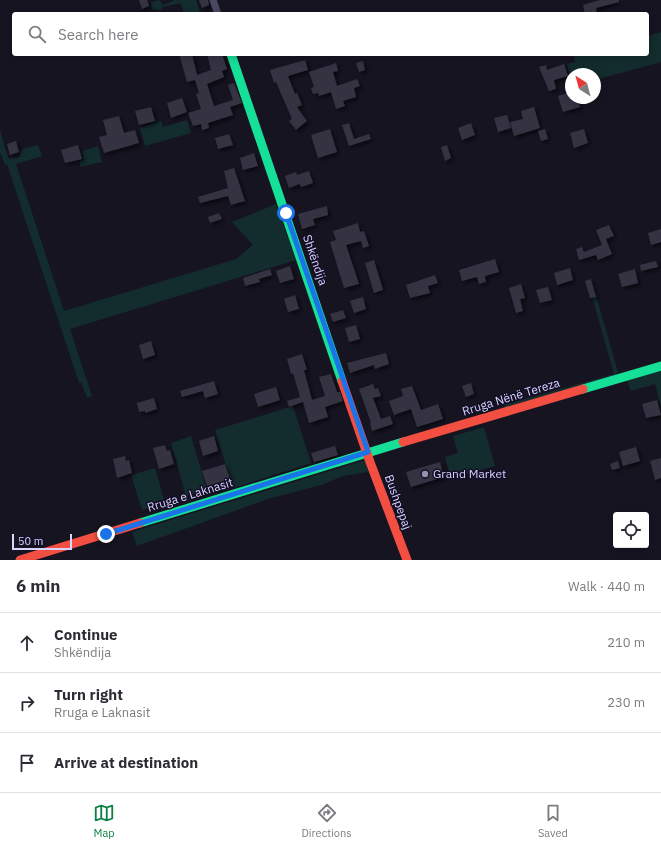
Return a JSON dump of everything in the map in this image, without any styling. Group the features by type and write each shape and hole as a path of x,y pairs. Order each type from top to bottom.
{"main road":[{"name":"Shkëndija","path":"233,56 368,452"},
{"name":"Rruga Nënë Tereza","path":"368,452 661,366"},
{"name":"Rruga e Laknasit","path":"20,560 368,452"},
{"name":"Bushpepaj","path":"368,452 407,560"}],"street":[{"path":"213,0 217,12"}],"green space":[{"path":"160,0 163,5 175,0 196,0 200,12 184,12 181,3 163,7 160,10 152,9 151,2"},
{"path":"661,32 661,62 601,78 601,68 568,68 567,64 575,62 574,56 649,56 649,35"},
{"path":"187,120 191,133 145,146 140,128 161,121 163,127"},
{"path":"0,130 9,159 19,157 22,149 38,145 42,156 16,164 64,311 236,259 253,245 232,222 276,204 296,260 70,329 92,396 87,398 81,382 79,383 7,164 5,165 0,152"},
{"path":"98,146 102,162 80,167 80,161 84,160 82,151"},
{"path":"595,292 618,372 615,376 505,408 504,405 614,374 591,293"},
{"path":"661,370 661,407 655,384 631,391 627,380"},
{"path":"293,406 311,463 233,488 215,430"},
{"path":"484,427 495,466 451,478 445,457 458,453 453,436"},
{"path":"191,436 207,490 186,496 171,443"},
{"path":"365,460 368,472 343,476 321,485 268,499 137,546 132,532"},
{"path":"155,468 165,503 142,510 131,475"}],"building":[{"path":"139,0 147,0 149,6 142,9"},
{"path":"199,0 208,0 209,5 202,8"},
{"path":"600,0 619,0 619,2 596,8 597,12 585,12 583,5"},
{"path":"180,56 192,56 197,75 211,70 208,56 223,56 227,69 222,71 224,77 207,84 214,106 233,100 228,85 234,83 242,103 230,107 233,115 208,123 209,128 202,130 201,124 193,126 188,113 201,109 196,94 199,93 195,80 187,82"},
{"path":"305,60 308,70 288,76 295,94 297,93 302,105 297,107 307,121 296,130 289,121 292,119 276,82 274,83 270,70"},
{"path":"363,61 365,70 359,72 356,63"},
{"path":"336,63 338,71 333,72 337,86 357,79 360,86 354,88 356,97 343,101 345,106 336,109 331,92 319,96 318,93 313,94 311,88 314,87 309,72"},
{"path":"564,64 565,68 565,77 554,80 556,89 549,91 539,67 546,65 547,70"},
{"path":"565,94 565,104 579,104 580,107 563,112 558,96"},
{"path":"182,98 187,112 171,118 167,103"},
{"path":"151,107 155,121 139,125 135,111"},
{"path":"534,107 540,128 514,136 510,122 523,119 521,111"},
{"path":"507,115 511,128 498,132 494,118"},
{"path":"119,116 124,133 135,130 139,143 104,153 99,137 107,135 103,120"},
{"path":"349,123 354,139 369,134 371,139 349,146 342,125"},
{"path":"471,123 475,135 462,140 458,128"},
{"path":"330,129 337,152 318,158 311,135"},
{"path":"545,129 548,139 541,141 538,131"},
{"path":"584,129 588,143 574,148 570,133"},
{"path":"229,134 233,145 218,149 215,138"},
{"path":"16,141 19,152 10,155 7,144"},
{"path":"78,145 82,159 65,163 61,150"},
{"path":"447,145 451,158 445,161 441,147"},
{"path":"254,153 258,166 243,170 240,158"},
{"path":"234,168 245,201 231,205 228,196 200,203 198,197 228,188 224,171"},
{"path":"309,171 313,183 301,187 300,184 289,188 285,176 296,172 297,175"},
{"path":"327,206 328,215 313,219 315,225 302,229 298,214"},
{"path":"219,213 222,219 210,223 208,217"},
{"path":"358,223 360,232 364,231 369,246 363,248 361,241 346,245 359,284 344,288 330,242 336,240 333,231"},
{"path":"609,225 614,236 606,239 612,254 598,260 596,255 579,260 576,249 582,247 584,252 602,245 596,230"},
{"path":"661,229 661,242 651,245 648,233"},
{"path":"495,259 499,272 485,276 486,282 479,284 477,277 462,281 459,270"},
{"path":"374,260 383,290 374,293 365,263"},
{"path":"656,261 658,267 641,271 640,265"},
{"path":"290,266 294,279 280,283 276,271"},
{"path":"570,268 573,280 557,285 554,273"},
{"path":"270,269 272,275 259,279 260,282 245,286 243,278"},
{"path":"635,269 638,283 622,287 618,274"},
{"path":"435,275 438,283 428,286 430,293 410,298 406,285"},
{"path":"591,279 596,297 590,298 585,281"},
{"path":"521,284 525,298 520,299 523,311 516,313 509,288"},
{"path":"548,287 552,300 540,303 536,290"},
{"path":"295,295 299,309 288,312 284,299"},
{"path":"363,297 366,309 354,313 350,301"},
{"path":"343,310 346,318 333,322 330,314"},
{"path":"356,325 360,339 349,342 345,328"},
{"path":"151,341 155,355 143,359 139,345"},
{"path":"386,353 389,364 375,369 374,365 350,373 347,363"},
{"path":"302,354 307,370 304,370 312,400 325,396 319,377 331,374 337,392 340,392 343,401 325,407 328,417 309,423 303,402 289,407 287,401 300,397 287,359"},
{"path":"214,381 218,394 205,398 203,391 182,397 180,391"},
{"path":"471,383 474,394 466,397 462,386"},
{"path":"373,384 375,389 378,388 381,396 373,398 381,419 390,416 393,424 372,431 371,423 359,389"},
{"path":"412,386 421,410 438,404 443,419 417,427 411,409 394,415 389,401 403,396 401,389"},
{"path":"276,387 280,400 258,407 254,394"},
{"path":"154,398 157,409 145,413 145,411 139,412 137,403"},
{"path":"657,400 661,415 646,418 642,404"},
{"path":"214,436 218,451 203,456 199,441"},
{"path":"165,445 167,451 170,450 174,464 159,469 153,448"},
{"path":"335,446 338,455 314,462 311,453"},
{"path":"636,447 640,461 623,466 619,452"},
{"path":"125,456 126,461 129,460 132,473 117,478 113,459"},
{"path":"661,458 661,478 655,480 650,461"},
{"path":"618,461 620,468 612,470 610,464"},
{"name":"Grand Market","path":"440,462 444,477 411,487 406,472"},
{"path":"225,464 230,479 207,486 202,471"}],"traffic: fast":[{"path":"232,56 342,381"},
{"path":"583,389 661,366"},
{"path":"140,523 403,442"}],"traffic: jam":[{"path":"342,381 370,462 407,560"},
{"path":"403,442 583,389"},
{"path":"20,560 140,523"}],"place":[{"name":"Grand Market","path":"425,474"}],"route":[{"path":"106,534 368,452 286,213"}]}
